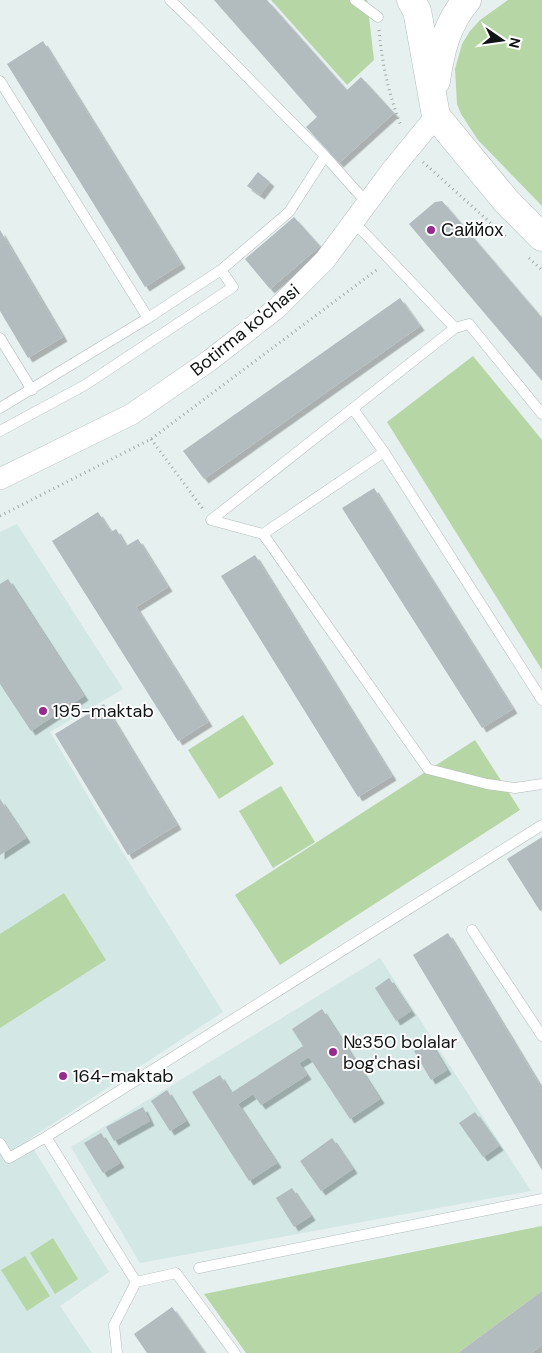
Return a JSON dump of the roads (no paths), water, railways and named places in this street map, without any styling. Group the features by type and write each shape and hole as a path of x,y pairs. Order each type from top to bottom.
{"main road":[{"path":"411,0 420,21 436,112 507,202 542,238"},
{"path":"436,112 436,80 443,44 452,22 468,0"}],"street":[{"name":"Botirma ko'chasi","path":"0,479 132,414 209,361 265,318 291,295 325,260 436,112"}],"lane":[{"path":"355,0 378,17"},
{"path":"172,1 325,156 367,203"},
{"path":"0,81 148,318"},
{"path":"0,408 148,318 221,270 289,212 325,156"},
{"path":"354,222 455,328"},
{"path":"0,431 85,386 233,287 221,270"},
{"path":"542,414 469,324 455,328 211,520 263,534 428,769 488,784 515,788 542,784"},
{"path":"0,338 32,390"},
{"path":"353,409 384,452 542,700"},
{"path":"263,534 384,452"},
{"path":"0,1143 9,1158 46,1137 542,825"},
{"path":"472,930 542,1036"},
{"path":"46,1137 136,1282"},
{"path":"199,1268 542,1199"},
{"path":"136,1282 176,1274 235,1353"},
{"path":"117,1353 114,1325 136,1282"}],"place":[{"name":"Саййох","path":"431,230"},
{"name":"195-maktab","path":"43,711"},
{"name":"№350 bolalar bog'chasi","path":"333,1052"},
{"name":"164-maktab","path":"63,1076"}]}
